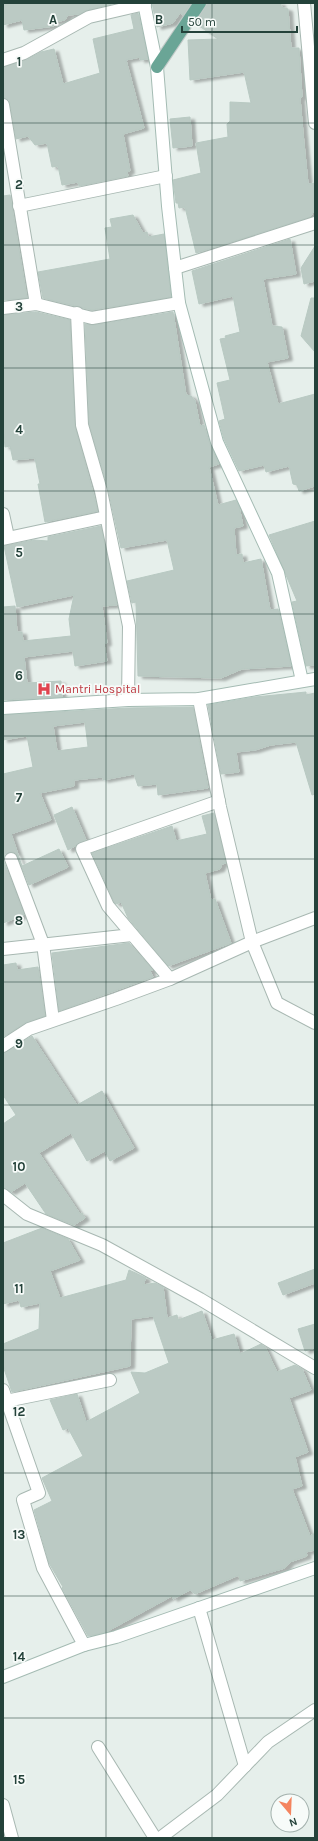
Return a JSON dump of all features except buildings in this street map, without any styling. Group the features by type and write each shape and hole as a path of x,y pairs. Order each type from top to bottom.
{"main road":[{"path":"157,67 200,3"}],"street":[{"path":"304,3 315,123"},
{"path":"3,60 24,52 89,17 144,4 157,67 179,303 217,442 278,573 302,681"},
{"path":"3,105 36,304"},
{"path":"19,206 166,176"},
{"path":"175,268 315,223"},
{"path":"3,308 36,304 77,313 92,318 179,303"},
{"path":"77,313 82,425 101,491 129,626 128,700"},
{"path":"3,514 6,538 106,517"},
{"path":"3,708 128,700 200,698 315,679"},
{"path":"200,698 219,801 252,942 277,1003 315,1023"},
{"path":"170,979 108,906 82,849 219,801"},
{"path":"11,859 43,944 54,1020"},
{"path":"3,1046 24,1031 170,979 252,942 315,918"},
{"path":"3,949 132,935"},
{"path":"3,1195 27,1214 102,1244 200,1299 315,1368"},
{"path":"84,1645 43,1568 23,1500 39,1493 5,1396 110,1380"},
{"path":"3,1677 84,1645 116,1637 315,1568"},
{"path":"199,1608 245,1766"},
{"path":"160,1838 217,1796 268,1742 315,1710"},
{"path":"98,1747 155,1838"},
{"path":"3,1805 12,1838"}],"place":[{"name":"Mantri Hospital","path":"44,689"}]}
